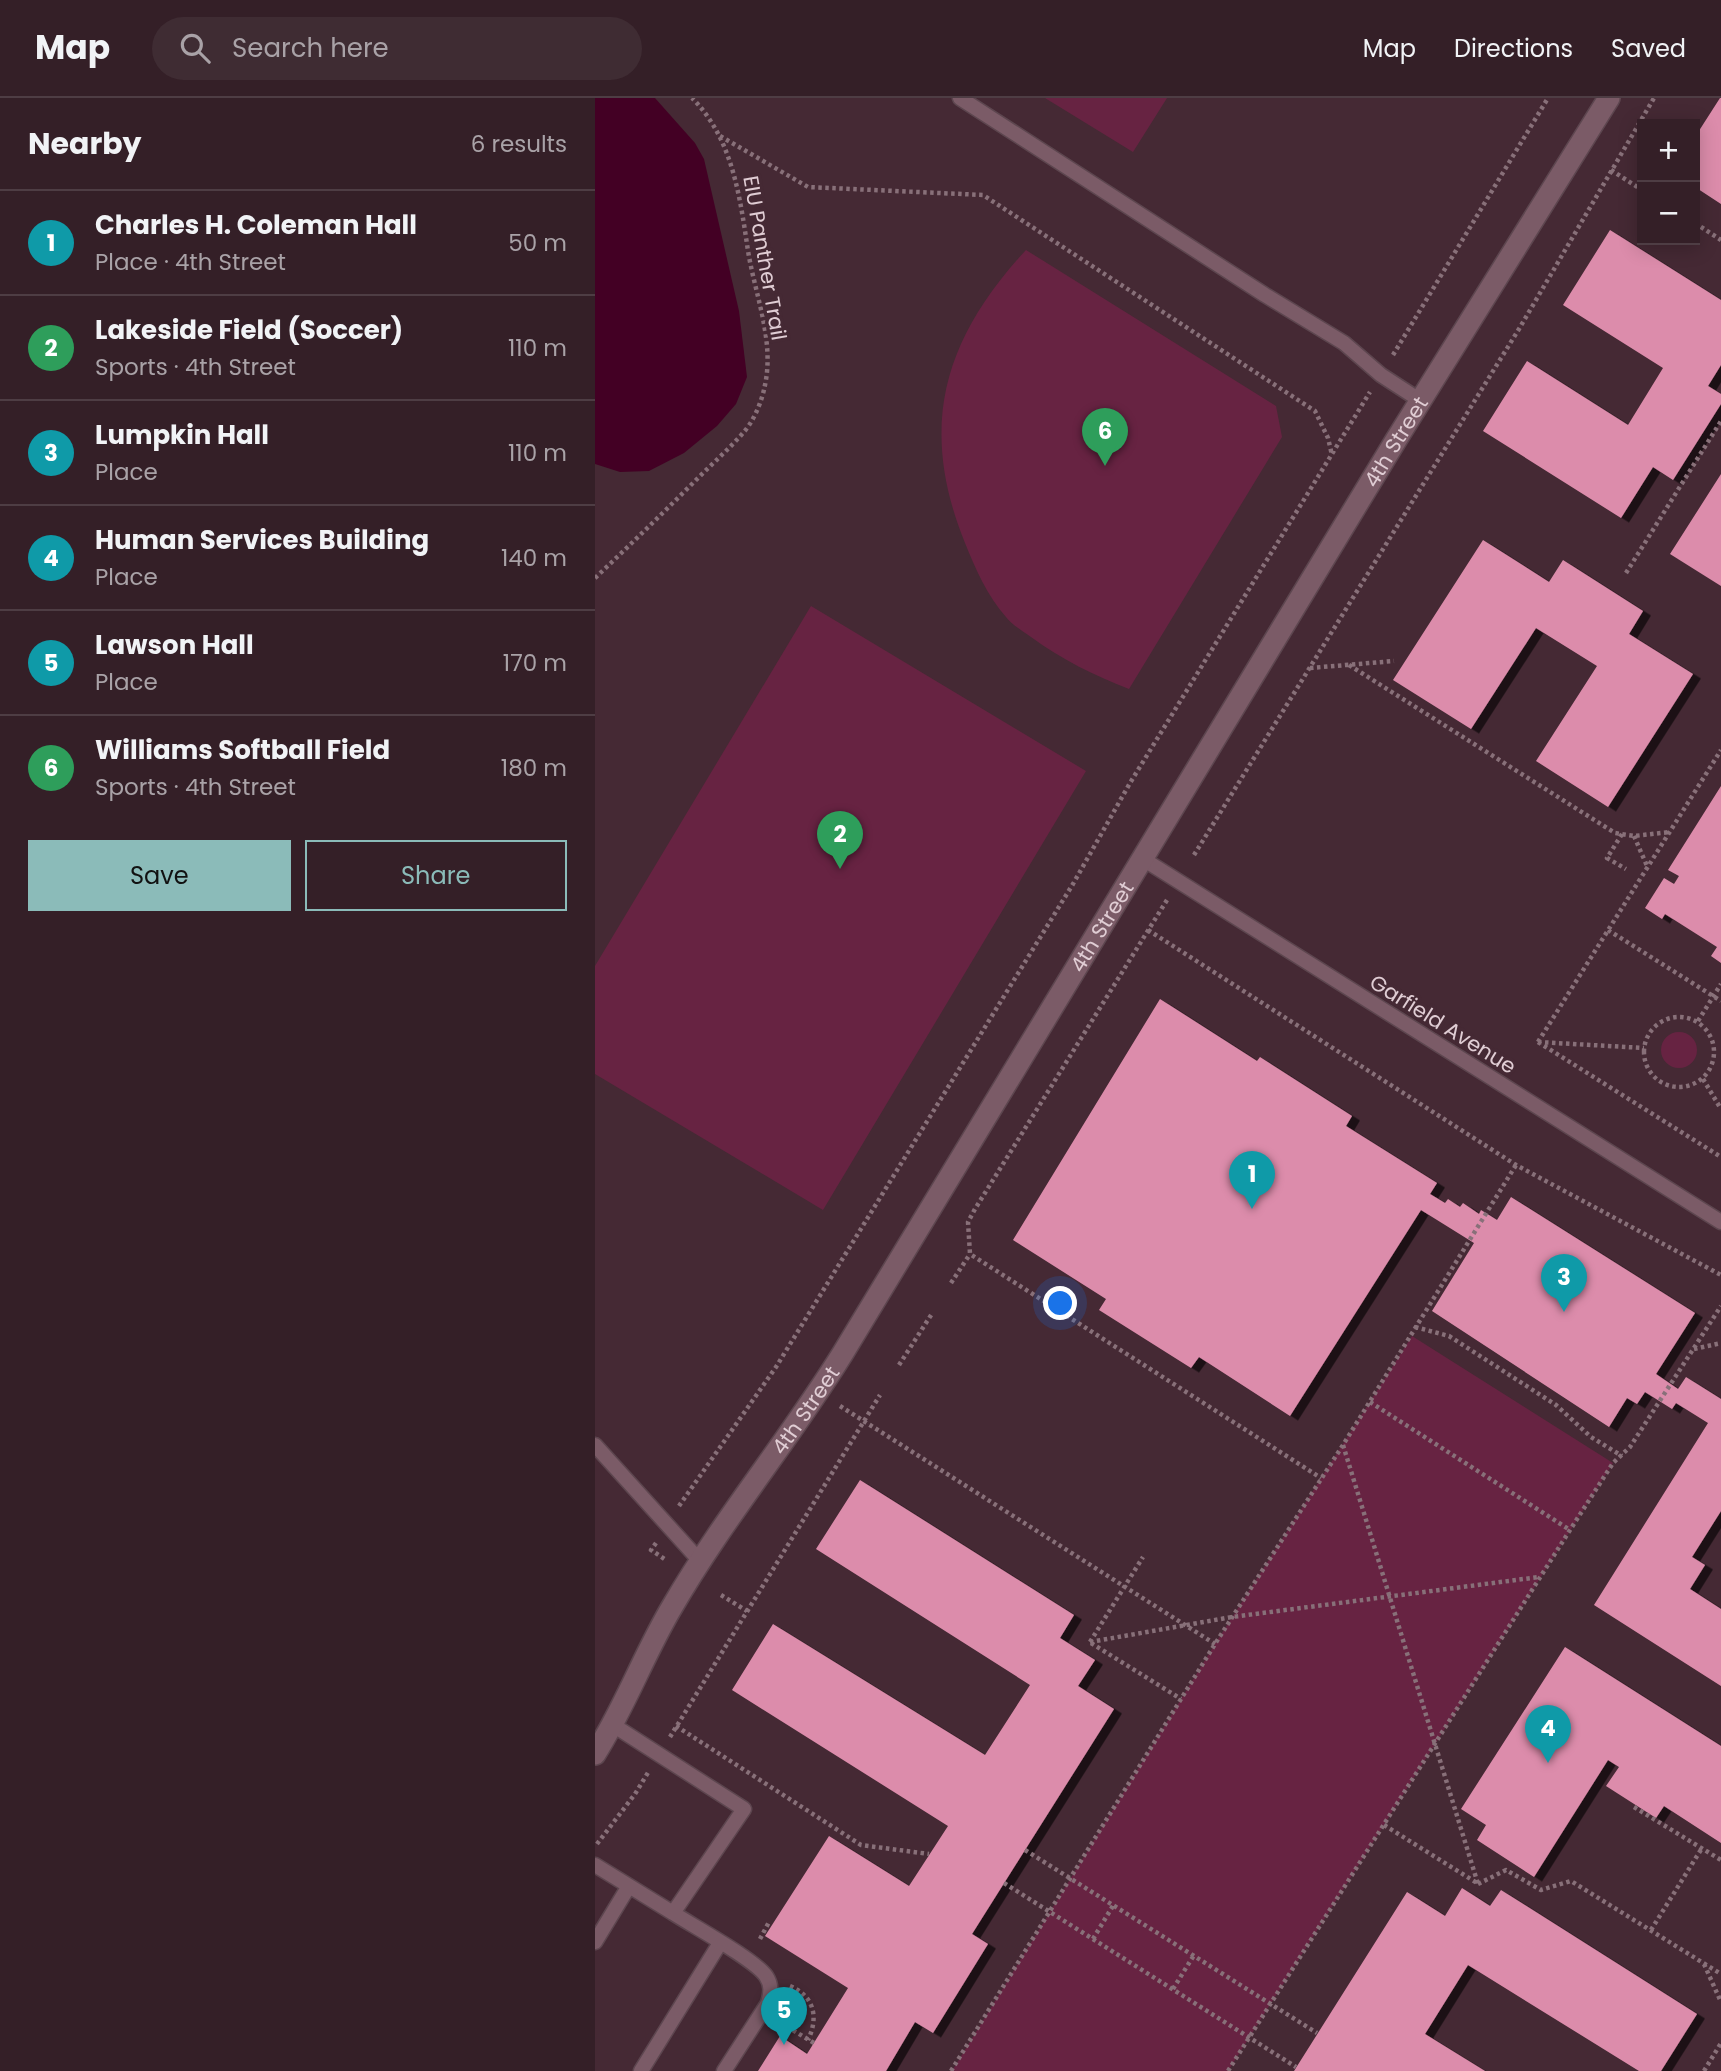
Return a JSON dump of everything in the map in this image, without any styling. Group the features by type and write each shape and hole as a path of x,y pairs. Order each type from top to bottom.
{"street":[{"name":"4th Street","path":"595,1754 613,1725 670,1609 700,1560 818,1393 1421,401 1609,98"}],"lane":[{"path":"960,98 1344,343 1381,375 1421,401"},
{"name":"Garfield Avenue","path":"1143,859 1721,1222"},
{"path":"595,1445 700,1560"},
{"path":"613,1725 744,1809 673,1913"},
{"path":"595,1865 720,1943 766,1976 771,1990 768,2003 724,2071"},
{"path":"595,1942 629,1886"},
{"path":"641,2071 720,1943"}],"path":[{"name":"EIU Panther Trail","path":"595,578 646,531 744,432 757,411 765,385 767,363 764,325 735,176 720,136 703,109 692,98"},
{"path":"651,1550 776,1367 1073,884 1129,783 1548,98"},
{"path":"1194,855 1519,330 1654,98"},
{"path":"720,136 808,187 983,195 1315,411 1328,438 1332,455"},
{"path":"1611,170 1637,187"},
{"path":"1700,226 1721,240"},
{"path":"1626,573 1721,421"},
{"path":"1310,668 1394,661"},
{"path":"1349,665 1615,833 1634,836 1670,832"},
{"path":"1538,1042 1721,750"},
{"path":"1622,834 1607,858 1626,869"},
{"path":"1634,836 1647,867"},
{"path":"951,1283 970,1254 968,1222 1167,900"},
{"path":"1148,930 1516,1165 1721,1275"},
{"path":"1608,930 1721,1000"},
{"path":"1698,1021 1721,984"},
{"path":"1680,1016 1698,1021 1713,1039 1715,1052 1712,1067 1703,1079 1680,1088 1665,1085 1651,1073 1644,1060 1644,1048 1649,1033 1657,1024 1680,1016"},
{"path":"1538,1042 1644,1048"},
{"path":"1538,1042 1721,1157"},
{"path":"1703,1079 1721,1109"},
{"path":"951,2071 1516,1165"},
{"path":"970,1254 1321,1478"},
{"path":"1228,2071 1539,1577 1613,1463 1630,1447 1721,1306"},
{"path":"899,1364 933,1312"},
{"path":"1415,1326 1449,1336 1556,1405 1591,1437 1622,1456"},
{"path":"1694,1349 1721,1343"},
{"path":"595,1847 635,1794 880,1395"},
{"path":"1370,1402 1570,1530"},
{"path":"840,1406 1215,1644"},
{"path":"1343,1445 1478,1884"},
{"path":"1090,1643 1143,1557"},
{"path":"1090,1643 1233,1617 1539,1577"},
{"path":"721,1595 747,1611"},
{"path":"1090,1643 1181,1699"},
{"path":"676,1726 861,1844 929,1853"},
{"path":"1634,1807 1721,1860"},
{"path":"1384,1825 1478,1884"},
{"path":"1651,1930 1702,1848"},
{"path":"1025,1850 1317,2034"},
{"path":"1478,1884 1506,1870 1541,1890 1571,1881 1721,1974"},
{"path":"1004,1883 1296,2067"},
{"path":"1093,1939 1114,1904"},
{"path":"1173,1989 1194,1955"},
{"path":"1704,1963 1721,2002"},
{"path":"780,2022 811,2041 814,2012 807,1996 790,1985"},
{"path":"1704,2071 1721,2043"}],"shaded area":[{"path":"595,98 655,98 695,143 704,159 739,311 747,377 736,404 717,426 684,453 649,471 620,472 595,464"},
{"path":"1045,98 1167,98 1133,152"},
{"path":"1026,250 1276,406 1282,437 1129,689 1066,660 1008,620 993,601 978,572 951,501 943,461 942,423 947,387 958,352 975,317"},
{"path":"811,606 1086,771 823,1210 595,1074 595,966"},
{"path":"1679,1032 1691,1038 1697,1050 1691,1062 1679,1068 1667,1062 1661,1050 1667,1038"},
{"path":"1412,1336 1613,1463 1228,2071 952,2071 1215,1644"}],"building":[{"path":"1721,98 1721,204 1700,190 1700,129"},
{"path":"1610,230 1721,300 1721,365 1708,386 1721,394 1721,404 1673,480 1653,467 1621,518 1483,431 1527,361 1628,425 1663,368 1563,305"},
{"path":"1721,474 1721,586 1670,554"},
{"path":"1483,540 1549,582 1563,560 1643,611 1629,634 1693,674 1608,807 1536,761 1597,666 1536,628 1471,729 1393,680"},
{"path":"1721,786 1721,963 1711,956 1717,947 1665,914 1662,919 1645,908 1664,878 1674,884 1679,876 1668,870"},
{"path":"1160,999 1257,1061 1260,1057 1352,1116 1346,1126 1437,1183 1430,1194 1445,1203 1448,1199 1460,1207 1463,1203 1479,1214 1481,1210 1497,1220 1511,1197 1695,1313 1656,1374 1678,1389 1686,1377 1721,1399 1721,1511 1692,1557 1705,1565 1690,1589 1721,1609 1721,1686 1594,1605 1708,1423 1676,1403 1672,1409 1645,1392 1637,1404 1627,1398 1609,1427 1432,1311 1474,1243 1421,1210 1290,1416 1199,1357 1191,1368 1099,1310 1106,1299 1013,1240"},
{"path":"860,1480 1074,1615 1060,1638 1095,1660 1078,1686 1114,1709 972,1934 988,1944 933,2033 915,2022 886,2071 758,2071 780,2036 807,2054 848,1988 765,1936 829,1836 909,1886 948,1826 732,1690 773,1624 985,1755 1030,1685 816,1549"},
{"path":"1565,1647 1721,1746 1721,1843 1664,1806 1656,1818 1606,1786 1619,1767 1608,1760 1534,1877 1477,1840 1486,1825 1461,1809"},
{"path":"1462,1888 1490,1906 1501,1890 1697,2014 1661,2071 1639,2071 1468,1965 1425,2034 1485,2071 1294,2071 1407,1892 1445,1916"}],"place":[{"name":"Williams Softball Field","path":"1105,466"},
{"name":"Lakeside Field (Soccer)","path":"840,869"},
{"name":"Charles H. Coleman Hall","path":"1252,1209"},
{"name":"Lumpkin Hall","path":"1564,1312"},
{"name":"Human Services Building","path":"1548,1763"},
{"name":"Lawson Hall","path":"784,2045"}]}
